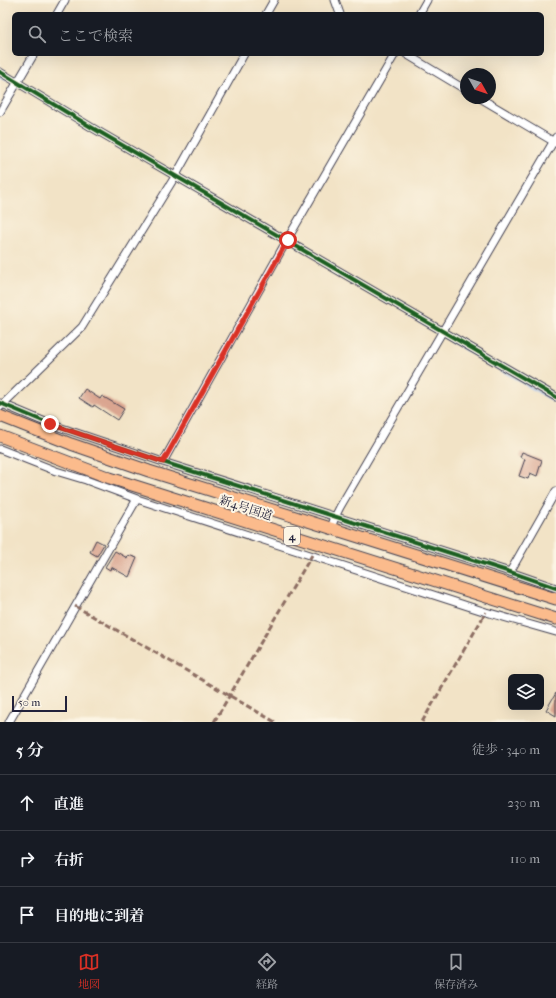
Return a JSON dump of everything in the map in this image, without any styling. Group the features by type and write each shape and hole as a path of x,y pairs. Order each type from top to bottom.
{"highway":[{"name":"新4号国道","path":"0,416 134,466 556,599"},
{"name":"新4号国道","path":"0,436 87,475 150,491 556,620"}],"street":[{"path":"58,12 65,0"},
{"path":"267,12 274,0"},
{"path":"335,0 339,12"},
{"path":"420,12 427,0"},
{"path":"0,112 33,56"},
{"path":"243,56 176,175 82,327 46,363 1,404 50,424 163,462 556,588"},
{"path":"163,462 394,56"},
{"path":"409,56 460,86"},
{"path":"0,72 556,397"},
{"path":"331,528 335,517 442,331 555,141 490,104"},
{"path":"41,432 50,424"},
{"path":"0,449 56,472 87,475 137,499 486,612 556,632"},
{"path":"510,572 556,490"},
{"path":"8,722 137,499"}],"building":[{"path":"85,389 100,399 102,396 124,409 117,420 94,405 93,407 79,398"},
{"path":"522,452 542,460 537,476 530,473 528,479 519,476 525,459 520,457"},
{"path":"96,540 104,544 97,556 90,552"},
{"path":"115,551 127,558 128,555 137,558 129,577 111,567 110,570 105,567"},
{"path":"556,693 556,716 546,710"}],"waterway":[{"path":"0,76 6,80"},
{"path":"410,316 439,333"},
{"path":"443,336 556,402"}],"marked path":[{"path":"214,722 312,555"},
{"path":"75,606 275,722"},
{"path":"422,722 486,612"}],"cycle path":[{"path":"0,72 91,127 556,397"},
{"path":"0,403 50,424 163,462 556,588"}],"route":[{"path":"50,424 163,462 288,240"}]}
